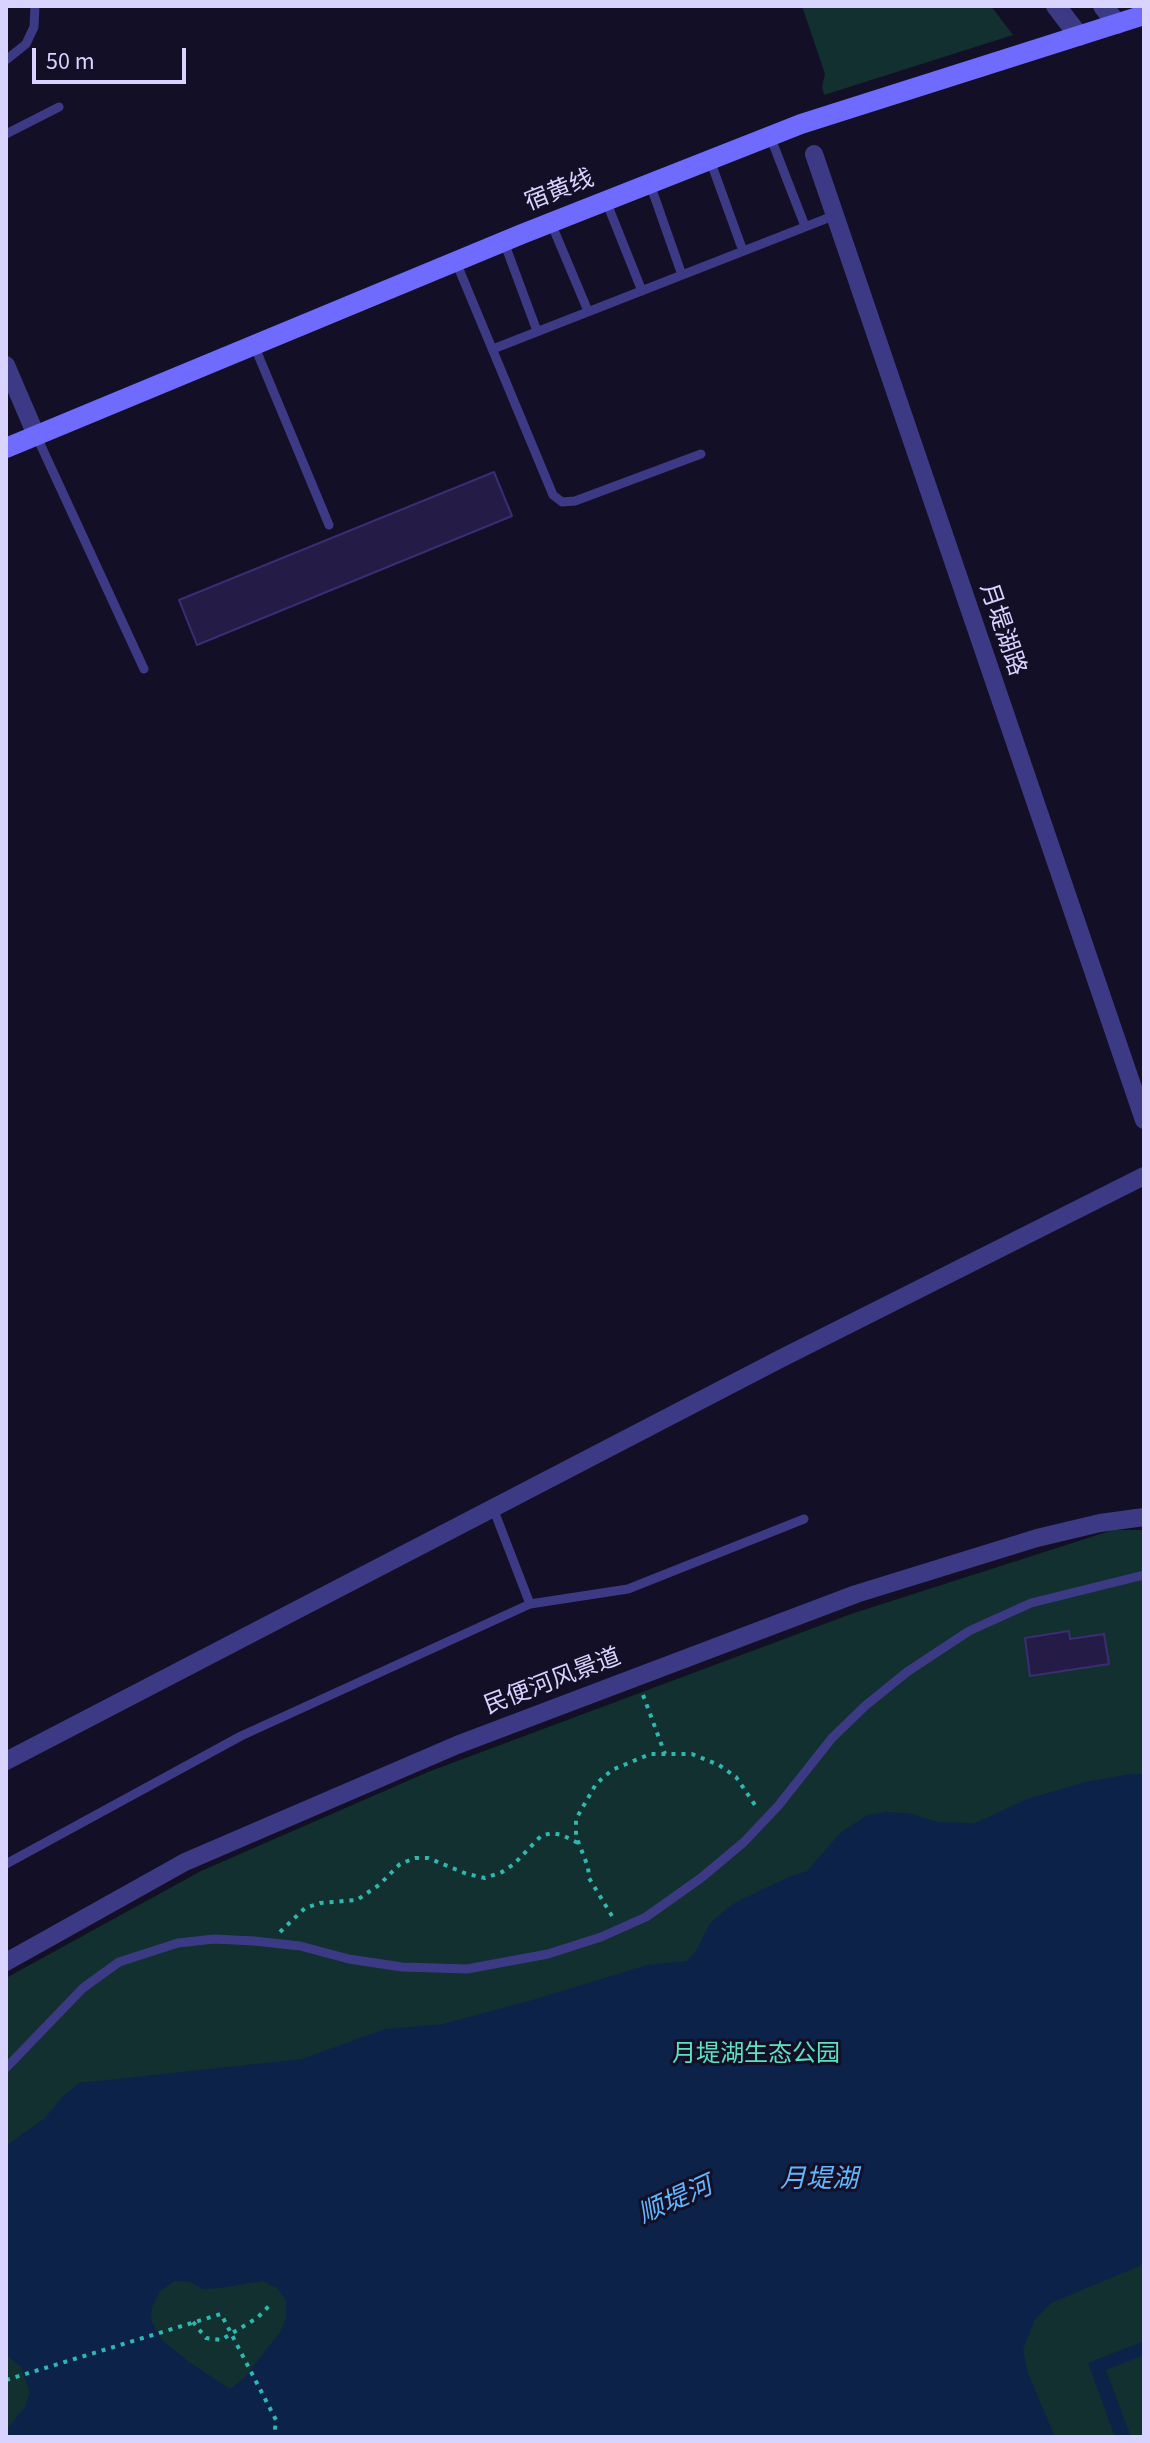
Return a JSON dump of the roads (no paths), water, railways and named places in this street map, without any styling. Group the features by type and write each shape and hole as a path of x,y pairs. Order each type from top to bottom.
{"main road":[{"name":"宿黄线","path":"6,448 504,242 770,136 1144,15"}],"street":[{"path":"1056,6 1079,36"},
{"path":"1103,6 1117,24"},
{"name":"月堤湖路","path":"814,154 1144,1120"},
{"path":"6,365 36,435"},
{"path":"6,1761 782,1358 1144,1176"},
{"name":"民便河风景道","path":"6,1962 185,1862 457,1745 856,1594 1037,1538 1100,1523 1144,1517"}],"lane":[{"path":"6,60 26,44 34,27 35,6"},
{"path":"6,134 59,107"},
{"path":"770,136 805,226"},
{"path":"710,160 743,251"},
{"path":"650,184 682,275"},
{"path":"606,201 642,291"},
{"path":"493,349 833,216"},
{"path":"551,223 588,311"},
{"path":"504,242 537,331"},
{"path":"456,262 553,495 562,502 575,501 701,454"},
{"path":"254,345 329,525"},
{"path":"36,435 144,669"},
{"path":"493,1508 530,1604"},
{"path":"6,1864 241,1736 530,1604 628,1589 804,1519"},
{"path":"6,2068 83,1988 119,1962 178,1943 214,1939 271,1943 402,1967 467,1969 548,1954 620,1929 646,1917 701,1878 764,1820 832,1738 907,1672 969,1631 1031,1603 1144,1575"}],"water":[{"name":"月堤湖","path":"1144,1774 1144,2264 1051,2303 1035,2320 1023,2349 1028,2373 1055,2437 6,2437 6,2430 25,2407 30,2393 21,2367 6,2355 6,2146 45,2118 62,2097 79,2083 302,2059 385,2029 443,2024 647,1965 687,1961 696,1951 710,1923 731,1905 807,1871 841,1832 868,1815 908,1813 938,1822 975,1823 1027,1799 1086,1782","holes":["175,2281 190,2282 203,2289 263,2281 277,2288 286,2301 286,2318 280,2332 244,2378 230,2389 162,2340 151,2320 152,2307 160,2291"]},
{"path":"1144,2341 1144,2355 1106,2370 1131,2437 1115,2437 1088,2363"}],"park label":[{"name":"月堤湖生态公园","path":"756,2056"}],"water label":[{"name":"顺堤河","path":"676,2202"}]}
